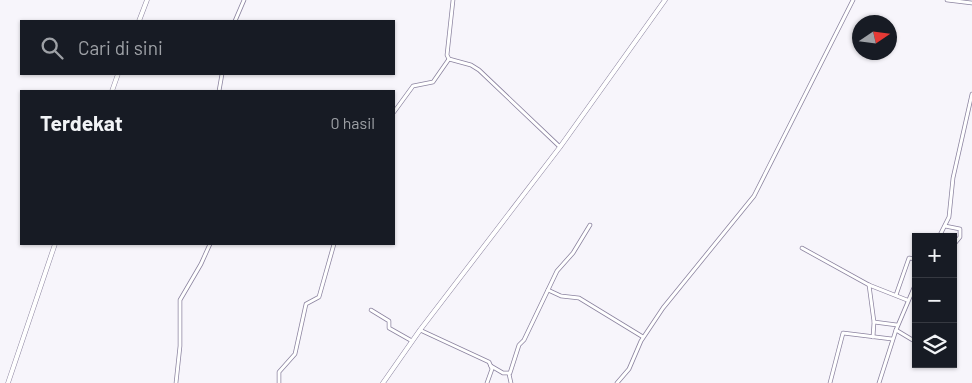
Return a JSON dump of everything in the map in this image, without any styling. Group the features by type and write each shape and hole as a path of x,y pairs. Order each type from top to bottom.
{"street":[{"path":"139,20 147,0"},
{"path":"235,20 244,0"},
{"path":"449,58 447,55 453,0"},
{"path":"383,383 420,330 560,147 665,0"},
{"path":"617,383 629,369 643,336 663,308 754,196 853,0"},
{"path":"947,0 972,3"},
{"path":"395,111 412,87 433,82 449,58"},
{"path":"449,58 471,65 479,70 560,147"},
{"path":"112,90 118,75"},
{"path":"219,90 222,75"},
{"path":"941,233 949,215 953,178 970,111 972,94"},
{"path":"511,383 509,374 519,345 524,340 558,271 573,253 590,225"},
{"path":"945,226 960,229 960,237 957,241"},
{"path":"8,383 55,245"},
{"path":"176,383 180,346 180,300 210,245"},
{"path":"279,383 279,372 295,354 306,304 319,297 334,245"},
{"path":"802,248 869,285 907,300"},
{"path":"896,295 909,258 912,258"},
{"path":"869,285 874,322 873,337"},
{"path":"548,290 561,296 579,298 643,336"},
{"path":"879,383 892,339 912,291"},
{"path":"371,310 389,321 389,328 412,341"},
{"path":"874,322 898,325"},
{"path":"420,330 489,362 491,366 509,374"},
{"path":"896,330 912,340"},
{"path":"830,383 843,333 892,339"},
{"path":"487,383 491,366"}]}
